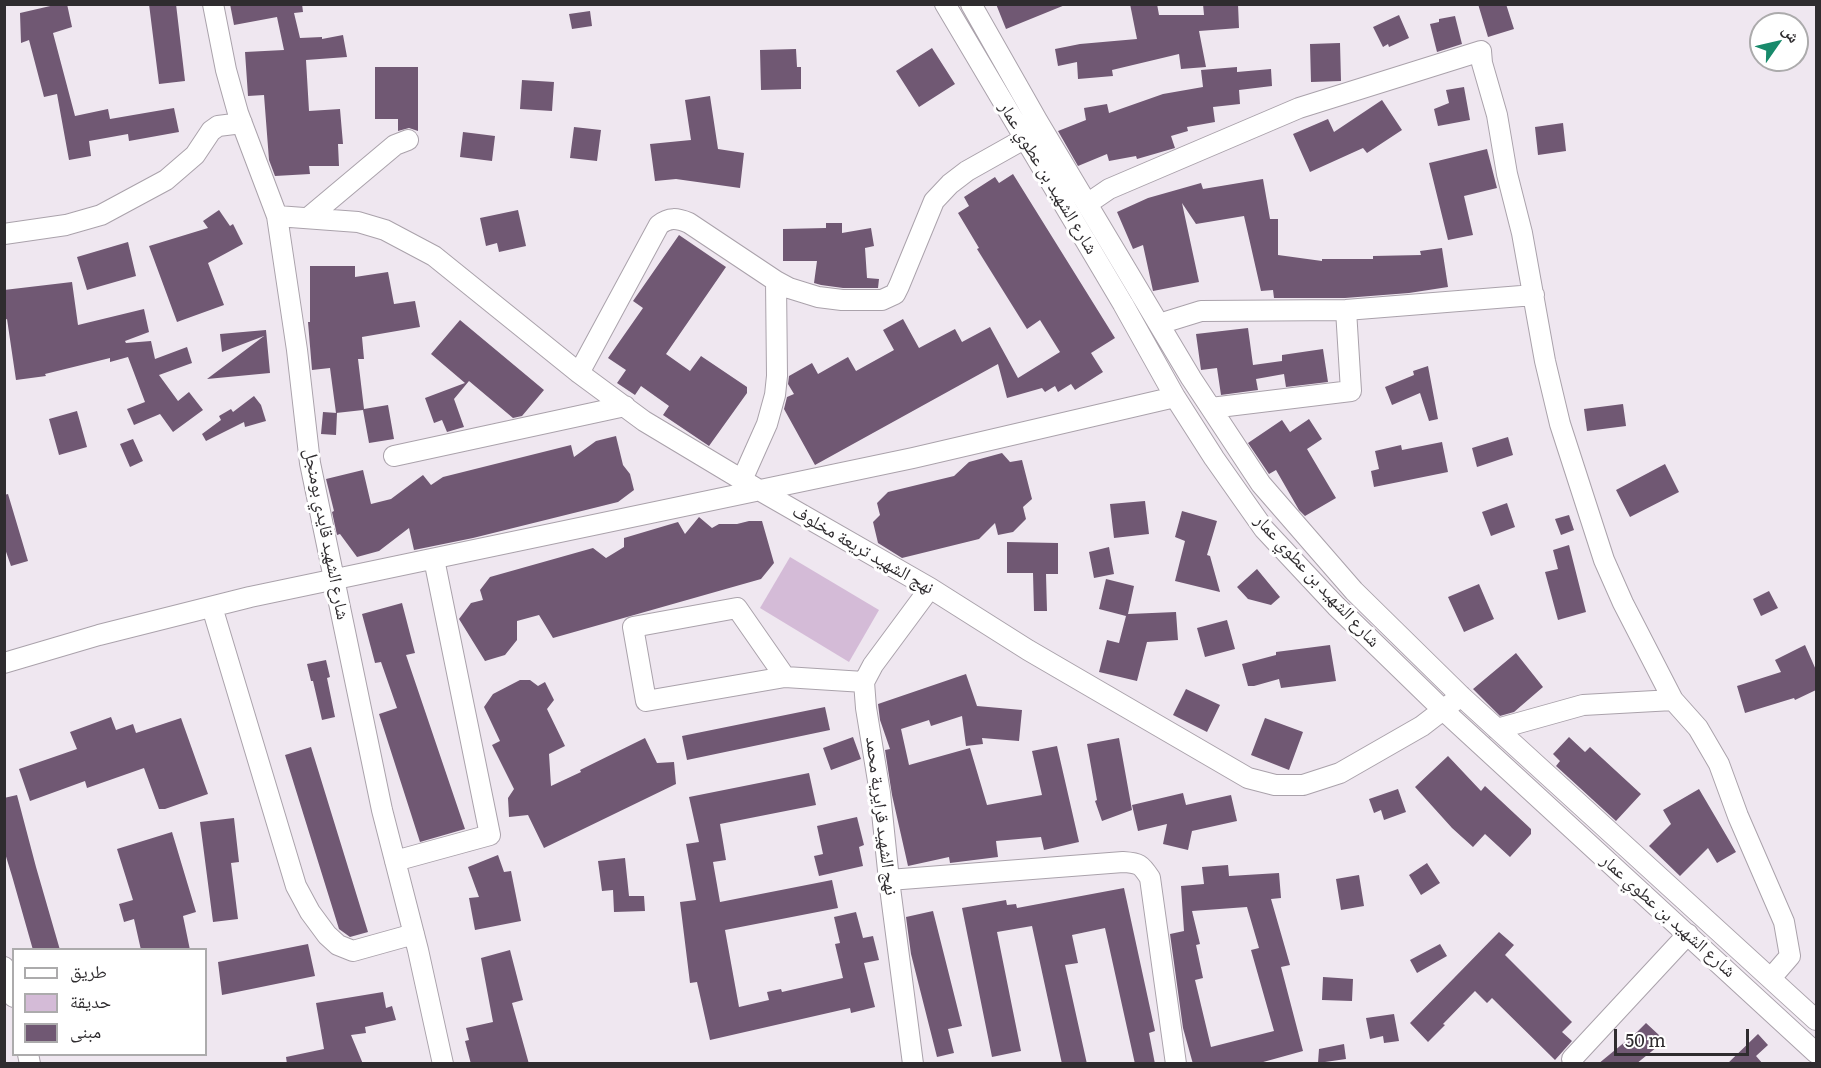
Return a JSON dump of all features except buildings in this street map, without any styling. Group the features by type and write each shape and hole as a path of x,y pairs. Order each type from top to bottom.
{"street":[{"name":"شارع الشهيد قايدي بومنجل","path":"213,4 226,70 242,123 276,216 297,350 310,463 382,810 414,934 443,1064"},
{"name":"شارع الشهيد بن عطوي عمار","path":"945,4 1123,304 1175,398 1264,529 1336,606 1443,710 1816,1053"},
{"name":"شارع الشهيد بن عطوي عمار","path":"971,4 1191,378 1261,484 1354,591 1461,696 1816,1020"},
{"path":"1087,204 1109,189 1299,108 1481,51 1482,63 1497,115 1507,174 1522,233 1545,361 1560,423 1596,538 1623,603 1673,700 1698,729 1719,764 1738,816 1784,922 1790,956 1771,978"},
{"path":"4,234 66,225 101,215 166,180 195,155 211,131 218,126 242,123"},
{"path":"579,373 659,225 666,220 680,219 689,223 789,288 818,297 882,300 895,294 934,201 950,184 967,171 1024,139"},
{"path":"308,218 395,145 408,140"},
{"name":"نهج الشهيد تريعة مخلوف","path":"276,216 358,222 385,230 434,256 579,373 645,421 759,490 930,588 1028,650 1248,778 1275,784 1302,785 1340,773 1395,742 1461,696"},
{"path":"742,480 766,424 775,395 777,376 776,281"},
{"path":"1159,324 1201,311 1346,310 1534,295"},
{"path":"1211,408 1351,391 1346,310"},
{"path":"4,663 99,635 212,607 913,458 1175,398"},
{"path":"394,456 625,406"},
{"path":"395,861 490,835 434,559"},
{"path":"785,677 737,608 633,627 646,701 785,677 864,682 885,648 930,588"},
{"path":"212,607 296,886 310,912 327,935 338,945 353,951 414,934"},
{"name":"نهج الشهيد قرايرية محمد","path":"864,682 913,1064"},
{"path":"1497,729 1583,705 1673,700"},
{"path":"889,880 1123,862 1138,863 1150,878 1176,1064"},
{"path":"1572,1059 1688,934"},
{"path":"4,967 12,991"}],"green space":[{"path":"790,557 879,610 849,662 760,608"}]}
